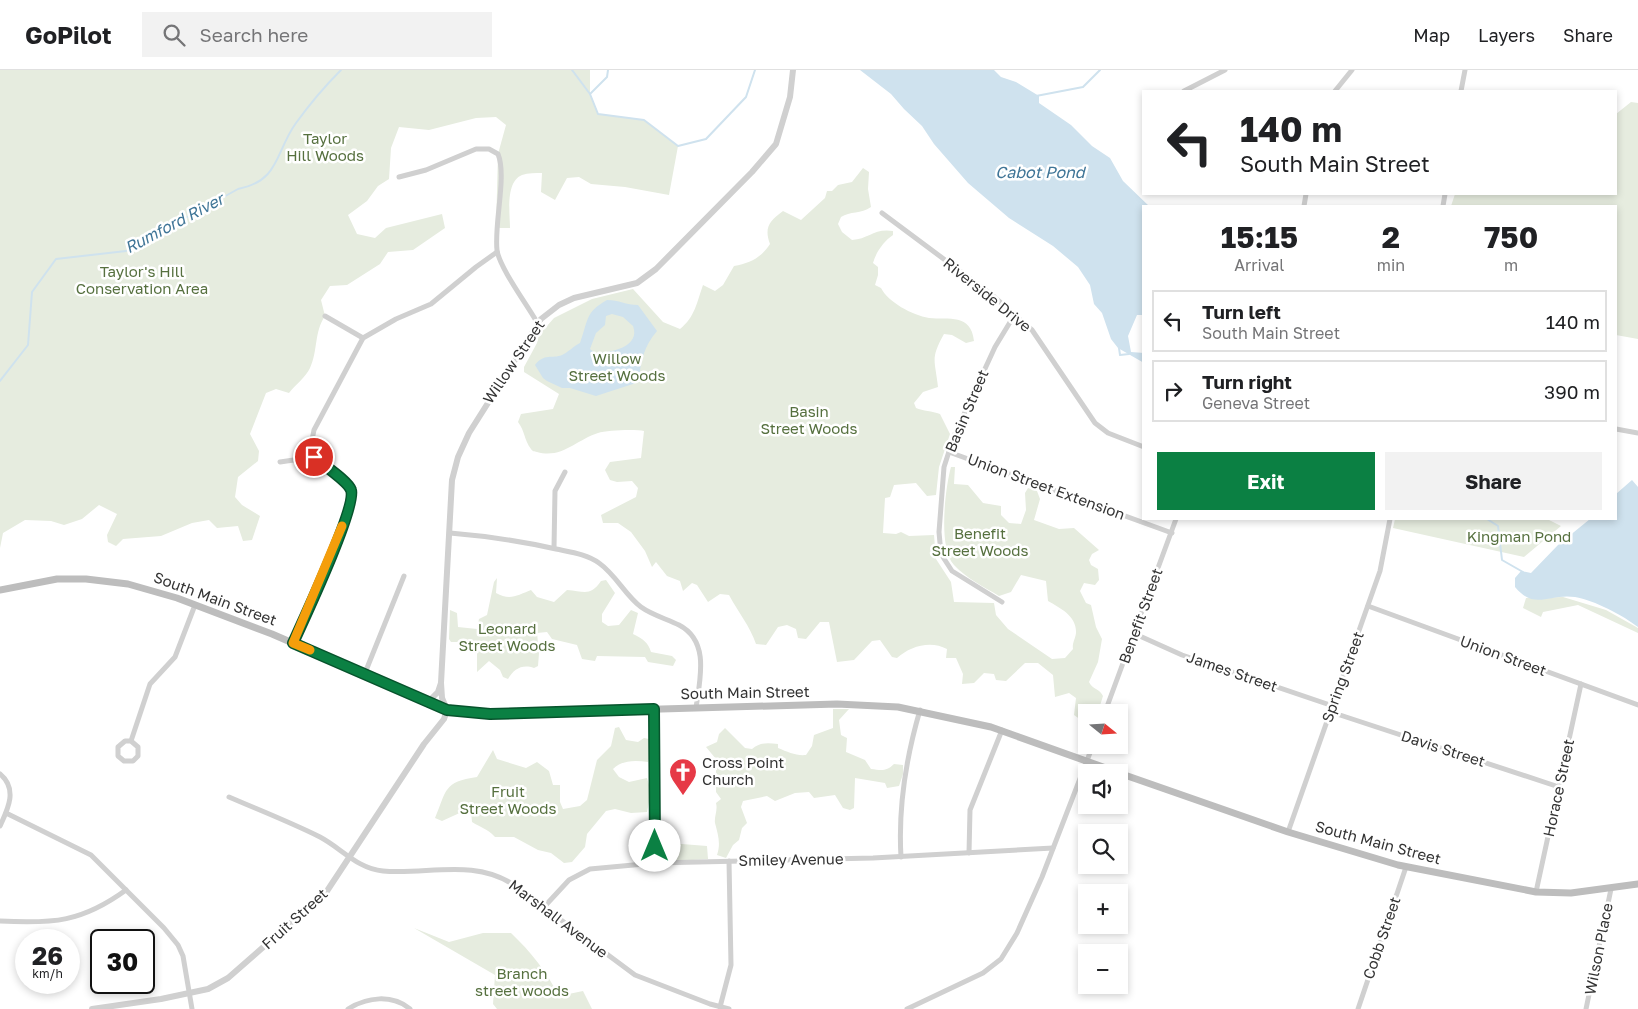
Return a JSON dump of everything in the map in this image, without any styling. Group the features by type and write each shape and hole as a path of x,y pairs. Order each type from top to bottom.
{"main road":[{"name":"South Main Street","path":"0,590 39,582 86,579 128,584 195,605 293,643 447,710 490,714 855,704 920,710 1002,730 1097,764"},
{"name":"South Main Street","path":"1128,776 1288,832 1406,866 1536,892 1571,893 1638,884"}],"street":[{"name":"Willow Street","path":"447,710 442,698 441,683 452,480 461,447 507,370 538,324 549,312 566,302 637,282 669,258 776,144 789,104 793,70"},
{"path":"1191,90 1225,70"},
{"path":"1336,90 1352,70"},
{"path":"1461,90 1465,70"},
{"path":"399,177 426,170 476,149 493,151 498,154 500,162 496,228 497,252 538,324"},
{"name":"Riverside Drive","path":"882,212 1015,314 1032,330 1095,423 1108,433 1142,447"},
{"path":"293,643 338,538 352,496 348,484 314,457 310,450 314,430 362,338 396,319 432,304 497,252"},
{"name":"Basin Street","path":"1002,602 952,571 941,554 939,532 942,483 949,452 995,347 1015,314"},
{"path":"325,316 362,338"},
{"path":"1617,429 1638,433"},
{"name":"Union Street Extension","path":"949,452 1172,533"},
{"path":"280,462 314,457"},
{"path":"554,548 555,490 565,472"},
{"name":"Benefit Street","path":"1108,704 1176,520"},
{"name":"Spring Street","path":"1288,832 1380,571 1390,520"},
{"path":"450,533 521,540 597,561 642,608 689,631 695,638 700,656 696,708"},
{"path":"365,673 404,576"},
{"path":"131,741 150,684 175,657 195,605"},
{"name":"Union Street","path":"1368,606 1638,705"},
{"name":"James Street","path":"1133,633 1182,655 1332,706"},
{"path":"428,702 438,692 441,683"},
{"name":"Horace Street","path":"1536,892 1581,684"},
{"name":"Davis Street","path":"1332,706 1334,712 1340,715 1559,787"},
{"path":"654,709 655,863"},
{"name":"Fruit Street","path":"92,1009 208,989 228,978 318,901 351,857 424,744 444,719 447,710"},
{"path":"901,857 899,832 903,790 920,710"},
{"path":"969,853 970,810 1002,730"},
{"path":"131,741 138,747 138,756 133,761 124,761 119,758 118,749 123,742 131,741"},
{"path":"907,1009 984,973 1001,959 1039,885 1089,754"},
{"path":"0,774 5,778 10,790 10,802 0,826"},
{"name":"Marshall Avenue","path":"229,797 299,826 362,865 382,871 481,870 505,879 635,975 729,1009"},
{"path":"6,812 91,855 164,928 183,956 192,1009"},
{"name":"Smiley Avenue","path":"544,907 569,880 590,869 655,863 901,857 1053,848"},
{"path":"720,1007 731,965 729,861"},
{"name":"Cobb Street","path":"1358,1009 1406,866"},
{"name":"Wilson Place","path":"1586,1009 1610,889"},
{"path":"0,921 41,923 62,920 103,906 126,890"},
{"path":"348,1009 368,999 395,1001 410,1009"}],"green space":[{"path":"0,70 590,70 590,94 598,114 644,120 678,146 669,195 625,187 591,184 579,177 567,178 555,200 541,192 542,173 527,174 522,175 513,184 509,207 510,228 496,228 498,154 506,125 496,117 476,118 429,130 399,127 391,148 389,179 378,186 367,201 348,215 357,234 375,238 386,228 442,214 445,228 413,250 388,252 380,264 347,285 330,286 321,300 325,316 319,328 310,368 289,393 276,389 266,393 250,434 259,451 258,461 238,477 235,497 242,505 260,516 252,540 243,541 238,526 217,528 209,520 192,523 161,536 123,539 116,546 108,542 107,535 117,514 99,505 82,519 64,525 51,521 25,520 3,533 0,548"},
{"path":"1631,102 1638,103 1638,339 1617,335 1617,205 1451,205 1455,195 1617,195 1617,113"},
{"name":"Basin Street Woods","path":"863,168 869,172 868,189 871,207 841,217 838,224 842,232 852,240 863,238 876,232 893,231 893,235 886,240 874,259 873,263 878,267 875,285 881,288 895,303 915,314 929,318 951,319 964,322 969,326 974,341 966,343 952,335 944,334 935,355 938,387 923,392 914,403 916,408 940,414 950,434 939,467 936,495 927,496 916,483 894,485 890,497 885,498 883,533 896,534 901,532 909,536 934,535 936,559 951,582 954,602 994,603 996,615 1008,629 1052,659 1065,658 1073,649 1076,627 1067,613 1048,601 1046,581 1021,575 1011,592 999,596 959,570 949,557 946,546 944,518 951,467 955,467 954,484 968,485 983,503 1001,506 1001,515 1009,523 1021,524 1026,510 1025,493 1028,488 1037,491 1040,499 1034,520 1059,529 1074,528 1099,550 1092,554 1089,560 1091,565 1098,569 1099,580 1095,585 1084,583 1080,591 1086,603 1091,605 1096,627 1102,639 1098,662 1089,682 1103,696 1100,704 1078,704 1078,718 1074,715 1076,698 1069,693 1055,697 1053,675 1038,663 1025,663 1006,681 996,680 994,674 984,673 974,683 962,684 963,674 956,658 946,658 947,649 934,645 921,646 908,650 897,658 892,657 880,640 872,641 854,660 837,662 829,622 820,622 806,639 798,638 796,629 787,625 778,627 766,645 756,644 729,595 720,594 708,602 697,585 692,583 683,591 680,581 667,576 656,562 652,567 645,551 631,532 618,523 603,523 601,515 636,497 638,488 632,481 617,482 610,480 605,470 610,462 641,458 644,431 602,432 561,451 546,453 532,450 518,422 521,414 553,409 559,394 524,372 524,367 537,343 539,335 554,318 592,299 633,289 663,322 680,329 692,314 703,285 715,291 723,285 734,266 755,259 767,249 770,244 768,238 769,225 778,215 783,211 801,220 825,198 827,191 832,191 838,185 852,182"},
{"name":"Kingman Pond","path":"1395,520 1549,520 1561,526 1524,557 1393,528"},
{"name":"Leonard Street Woods","path":"497,578 496,593 510,597 531,590 537,597 554,602 567,590 590,591 601,581 606,580 615,593 602,614 602,622 608,626 619,625 631,610 638,613 633,634 645,641 651,652 672,656 676,660 673,666 648,662 645,657 597,656 595,661 582,659 577,645 552,639 547,632 537,633 538,666 534,668 519,668 508,679 503,677 500,670 489,661 477,672 477,647 475,642 451,642 449,639 450,610 457,613 458,627 477,629 479,619 487,615 494,582"},
{"path":"1563,597 1606,610 1638,628 1638,633 1578,605 1543,612 1541,617 1523,608 1526,598"},
{"path":"833,709 849,709 839,720 841,735 847,738 846,752 865,760 871,769 883,770 894,764 903,765 903,774 899,786 887,788 885,783 855,778 854,808 850,810 843,808 835,795 814,798 809,792 795,793 775,801 767,796 743,801 741,807 747,823 742,828 739,840 733,845 726,858 717,855 719,843 715,823 716,803 721,799 716,792 716,759 706,747 717,742 719,734 725,728 745,748 752,749 758,745 778,744 778,748 785,751 806,755 812,746 814,735 833,728"},
{"name":"Fruit Street Woods","path":"619,727 626,740 638,742 644,738 649,739 650,756 648,762 629,761 613,769 619,777 629,782 647,778 651,792 647,812 631,813 615,809 606,811 587,834 585,847 572,862 564,863 551,853 538,850 514,837 495,837 472,822 471,811 464,811 442,821 435,818 448,789 458,782 477,777 493,750 497,759 526,768 537,762 549,771 553,785 560,785 560,802 563,809 580,806 587,800 597,760 611,746 615,728"},
{"path":"657,842 707,846 708,859 661,862 656,856"},
{"name":"Branch street woods","path":"414,928 449,942 483,933 511,933 538,962 559,996 583,991 592,1009 497,1009 493,1004 495,975"}],"water":[{"name":"Cabot Pond","path":"860,70 994,70 1001,77 1016,82 1039,96 1039,103 1071,125 1092,146 1110,158 1123,181 1148,205 1142,205 1142,315 1137,315 1128,336 1131,352 1142,353 1142,362 1118,348 1111,339 1102,313 1094,304 1090,285 1078,267 1053,246 1009,218 968,183 934,144 922,126 891,94"},
{"path":"607,300 638,305 657,331 649,342 644,355 640,368 639,382 596,396 570,388 562,388 547,381 535,365 542,359 562,355 580,343 588,318 600,304","holes":["612,314 623,317 633,326 633,339 628,344 608,352 595,353 590,349 596,333 605,325 606,316"]},
{"name":"Kingman Pond","path":"1632,480 1638,487 1638,627 1625,618 1591,601 1566,596 1536,600 1522,594 1515,587 1515,578 1521,571 1531,573 1558,545 1589,520 1617,520 1617,493"}],"waterway":[{"name":"Rumford River","path":"0,381 28,345 32,292 56,259 126,251 238,189 252,185 262,179 275,164 296,123 341,70"},
{"name":"Rumford River","path":"572,70 590,94 598,114 644,120 678,146 706,139 746,97 755,70"},
{"name":"Rumford River","path":"590,94 607,77 608,70"},
{"path":"1036,96 1083,87 1100,70"},
{"name":"Rumford River","path":"1119,348 1120,355 1129,354"},
{"name":"Rumford River","path":"1489,520 1498,526 1502,560 1523,572"}],"slow traffic":[{"path":"310,650 293,643 342,526"}],"place":[{"name":"Cross Point Church","path":"683,796"}],"route":[{"path":"314,457 348,484 352,496 338,538 293,643 447,710 490,714 520,714 654,709 655,846"}],"park label":[{"name":"Taylor Hill Woods","path":"325,148"},
{"name":"Taylor's Hill Conservation Area","path":"142,280"},
{"name":"Willow Street Woods","path":"617,368"},
{"name":"Benefit Street Woods","path":"980,542"}]}
